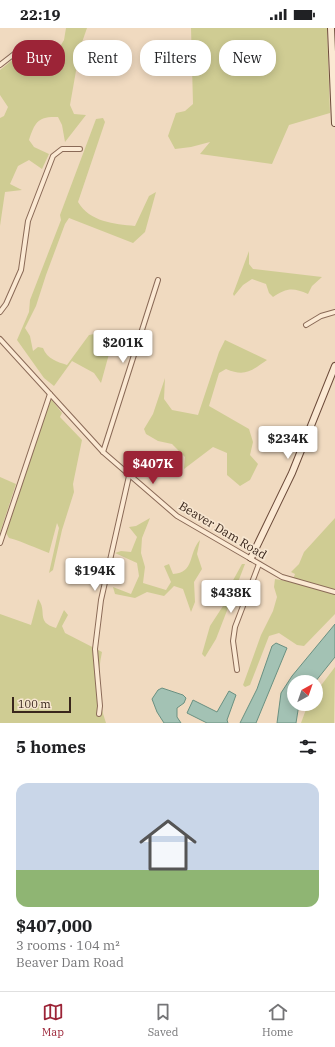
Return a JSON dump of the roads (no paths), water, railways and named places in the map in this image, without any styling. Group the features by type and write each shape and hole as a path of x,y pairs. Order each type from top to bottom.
{"street":[{"path":"331,28 335,123"},
{"path":"0,65 12,56"},
{"path":"0,312 6,304 20,270 28,221 53,156 62,149 80,149"},
{"path":"104,452 158,280"},
{"path":"306,325 321,316 335,312"},
{"name":"Beaver Dam Road","path":"0,339 104,452 129,476 177,516 282,577 335,592"},
{"path":"251,558 292,473 335,366"},
{"path":"0,543 50,394"},
{"path":"99,714 100,706 95,649 101,600 129,476"},
{"path":"237,670 233,641 235,627 259,564"}]}
